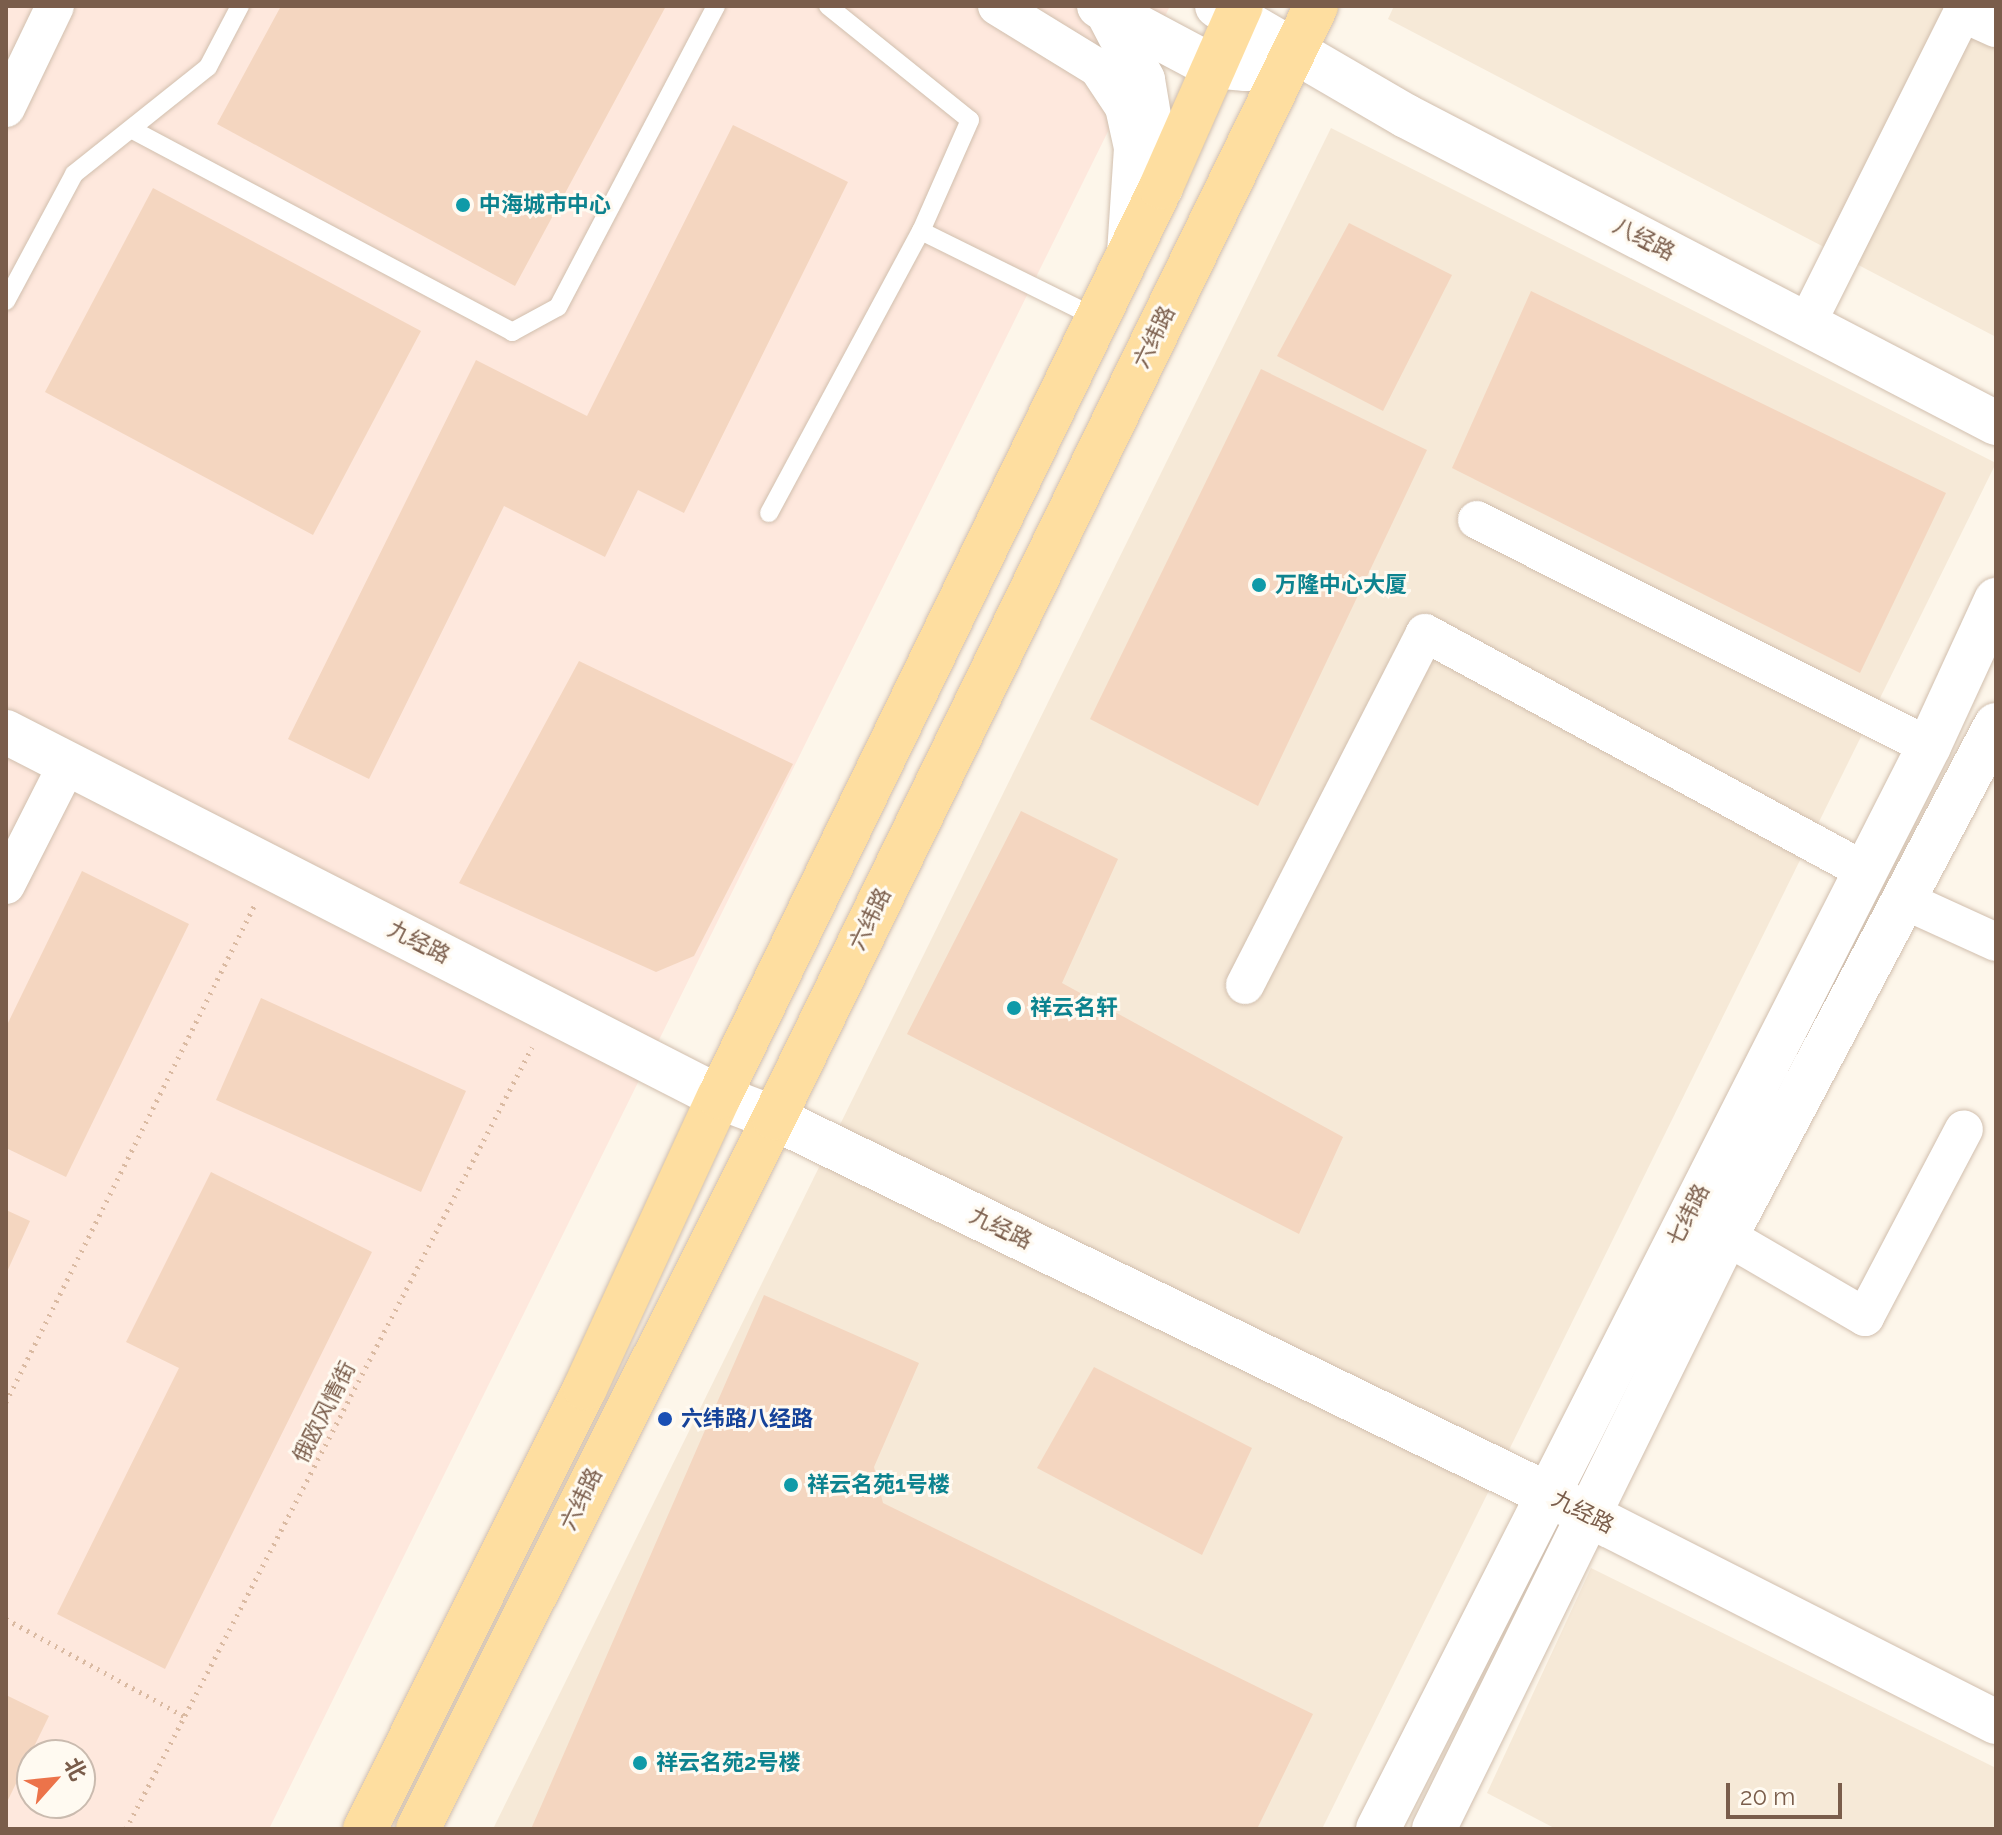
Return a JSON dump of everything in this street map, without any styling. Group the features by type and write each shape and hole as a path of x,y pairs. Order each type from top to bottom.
{"main road":[{"name":"六纬路","path":"418,1829 774,1118 1316,6"},
{"name":"六纬路","path":"365,1829 585,1388 719,1097 1161,187 1212,66 1231,10"}],"street":[{"path":"6,108 55,6"},
{"path":"997,6 1098,68 1124,107 1133,148 1125,260"},
{"path":"1103,9 1212,66 1246,69 1294,53"},
{"path":"1103,9 1143,80 1161,187"},
{"name":"八经路","path":"1231,10 1294,53 1996,423"},
{"path":"1807,323 1962,13 1996,28"},
{"path":"1477,520 1929,746"},
{"name":"七纬路","path":"1378,1829 1545,1493 1929,746 1996,600"},
{"path":"1245,985 1425,633 1865,871"},
{"name":"七纬路","path":"1434,1829 1726,1236 1906,901 1996,725"},
{"name":"九经路","path":"6,732 719,1097 774,1118 1545,1493 1996,1722"},
{"path":"6,885 68,763"},
{"path":"1906,901 1996,942"},
{"path":"1726,1236 1865,1317 1964,1129"}],"lane":[{"path":"6,301 74,174 208,67 240,6"},
{"path":"131,129 512,332 558,307 716,6"},
{"path":"769,513 921,231 970,120 828,6"},
{"path":"921,231 1097,318"}],"path":[{"path":"6,1402 274,867"},
{"name":"俄欧风情街","path":"126,1829 551,1010"},
{"path":"6,1619 184,1716"}],"shaded area":[{"path":"6,6 1170,6 269,1829 6,1829"},
{"path":"1394,6 1996,6 1996,337 1388,19"},
{"path":"1331,128 1996,463 1322,1829 493,1829"},
{"path":"1591,1568 1996,1768 1996,1829 1556,1829 1487,1793"}],"building":[{"name":"中海城市中心","path":"281,6 666,6 515,286 217,124"},
{"path":"733,125 848,182 684,513 638,490 605,557 504,506 369,779 288,739 476,360 587,416"},
{"path":"153,188 421,331 313,535 45,392"},
{"path":"1349,223 1452,275 1383,411 1277,356"},
{"path":"1531,291 1946,493 1860,673 1452,468"},
{"name":"万隆中心大厦","path":"1261,369 1427,450 1258,806 1090,719"},
{"path":"579,661 793,764 694,956 656,972 459,883"},
{"name":"祥云名轩","path":"1021,811 1118,859 1062,983 1343,1137 1299,1234 907,1034"},
{"path":"82,871 189,924 66,1177 6,1148 6,1027"},
{"path":"261,998 466,1091 421,1192 216,1100"},
{"path":"211,1172 372,1252 165,1669 57,1614 179,1368 126,1342"},
{"path":"6,1210 30,1221 6,1274"},
{"path":"764,1295 919,1363 874,1467 883,1503 1313,1714 1257,1829 531,1829"},
{"path":"1094,1367 1252,1448 1202,1555 1037,1468"},
{"path":"6,1695 49,1716 38,1739 16,1739 16,1784 6,1804"}],"place":[{"name":"中海城市中心","path":"463,205"},
{"name":"万隆中心大厦","path":"1259,585"},
{"name":"祥云名轩","path":"1014,1008"},
{"name":"六纬路八经路","path":"665,1419"},
{"name":"祥云名苑1号楼","path":"791,1485"},
{"name":"祥云名苑2号楼","path":"640,1763"}]}
